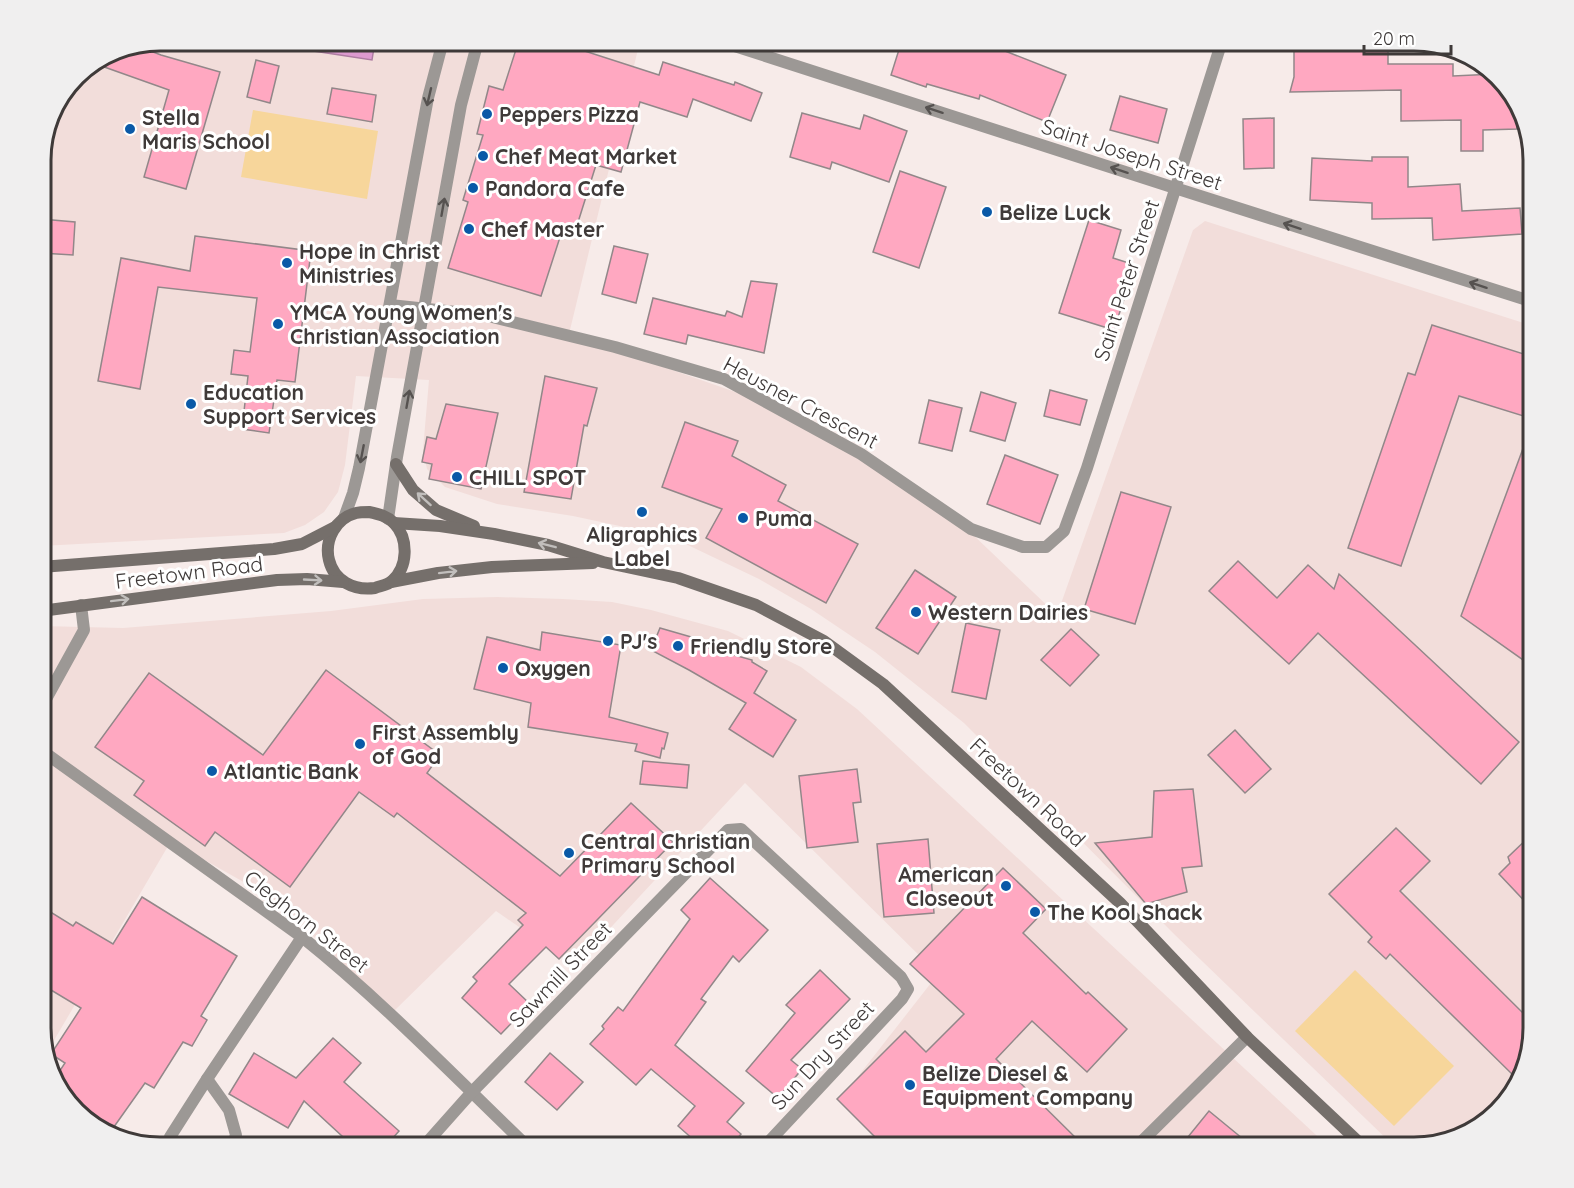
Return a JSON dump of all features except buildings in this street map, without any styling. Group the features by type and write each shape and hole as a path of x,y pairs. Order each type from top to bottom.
{"main road":[{"path":"396,464 413,490 436,510 494,534"},
{"path":"369,512 383,515 391,521 401,533 405,546 400,571 391,582 367,589 355,588 343,582 330,566 327,546 330,536 339,523 356,513 369,512"},
{"name":"Freetown Road","path":"391,521 494,534 548,545 603,562 678,578 756,605 824,642 883,684 1120,903 1247,1037 1352,1137"},
{"name":"Freetown Road","path":"51,566 274,549 302,544 339,523"},
{"name":"Freetown Road","path":"391,582 438,573 492,567 603,562"},
{"name":"Freetown Road","path":"51,610 277,580 307,579 343,582"}],"street":[{"path":"339,523 353,493 359,468 428,98 440,51"},
{"path":"391,521 396,464 461,105 475,51"},
{"name":"Saint Joseph Street","path":"752,51 1175,189 1523,299"},
{"name":"Saint Peter Street","path":"1064,531 1087,468 1219,51"},
{"name":"Heusner Crescent","path":"390,305 504,319 615,347 724,379 861,454 971,529 1023,547 1046,547 1064,531"},
{"path":"51,690 84,630 81,605"},
{"name":"Cleghorn Street","path":"51,757 302,937 379,1004 517,1137"},
{"name":"Sun Dry Street","path":"728,830 741,829 750,835 901,977 908,988 902,999 774,1137"},
{"name":"Sawmill Street","path":"433,1137 471,1093 728,830"},
{"path":"170,1137 302,937"},
{"path":"1147,1137 1247,1037"},
{"path":"207,1079 229,1110 236,1137"}],"shaded area":[{"path":"160,51 638,51 569,334 787,410 944,507 1057,615 1193,230 1205,221 1523,323 1523,1028 1521,1050 1512,1076 1501,1095 1481,1115 1462,1126 1429,1136 1385,1137 1175,935 964,723 875,652 811,609 759,579 671,537 573,516 497,504 445,487 427,469 423,450 429,380 356,376 345,465 338,492 324,512 305,525 284,533 51,545 51,152 53,138 59,118 73,93 93,73 112,62 131,55"},
{"path":"314,51 373,51 372,60"},
{"path":"253,110 378,131 367,199 241,177"},
{"path":"497,597 612,602 728,631 801,667 857,709 1318,1137 890,1137 845,1093 938,974 745,783 575,966 496,911 394,1011 272,898 171,841 52,1044 51,626 123,628 331,611 423,599"},
{"path":"1355,970 1454,1066 1394,1126 1295,1031"}],"place":[{"name":"Peppers Pizza","path":"487,114"},
{"name":"Stella Maris School","path":"130,129"},
{"name":"Chef Meat Market","path":"483,156"},
{"name":"Pandora Cafe","path":"473,188"},
{"name":"Belize Luck","path":"987,212"},
{"name":"Chef Master","path":"469,229"},
{"name":"Hope in Christ Ministries","path":"287,263"},
{"name":"YMCA Young Women's Christian Association","path":"278,324"},
{"name":"Education Support Services","path":"191,404"},
{"name":"CHILL SPOT","path":"457,477"},
{"name":"Aligraphics Label","path":"642,512"},
{"name":"Puma","path":"743,518"},
{"name":"Western Dairies","path":"916,612"},
{"name":"PJ's","path":"608,641"},
{"name":"Friendly Store","path":"678,646"},
{"name":"Oxygen","path":"503,668"},
{"name":"First Assembly of God","path":"360,744"},
{"name":"Atlantic Bank","path":"212,771"},
{"name":"Central Christian Primary School","path":"569,853"},
{"name":"American Closeout","path":"1006,886"},
{"name":"The Kool Shack","path":"1035,912"},
{"name":"Belize Diesel & Equipment Company","path":"910,1085"}]}
